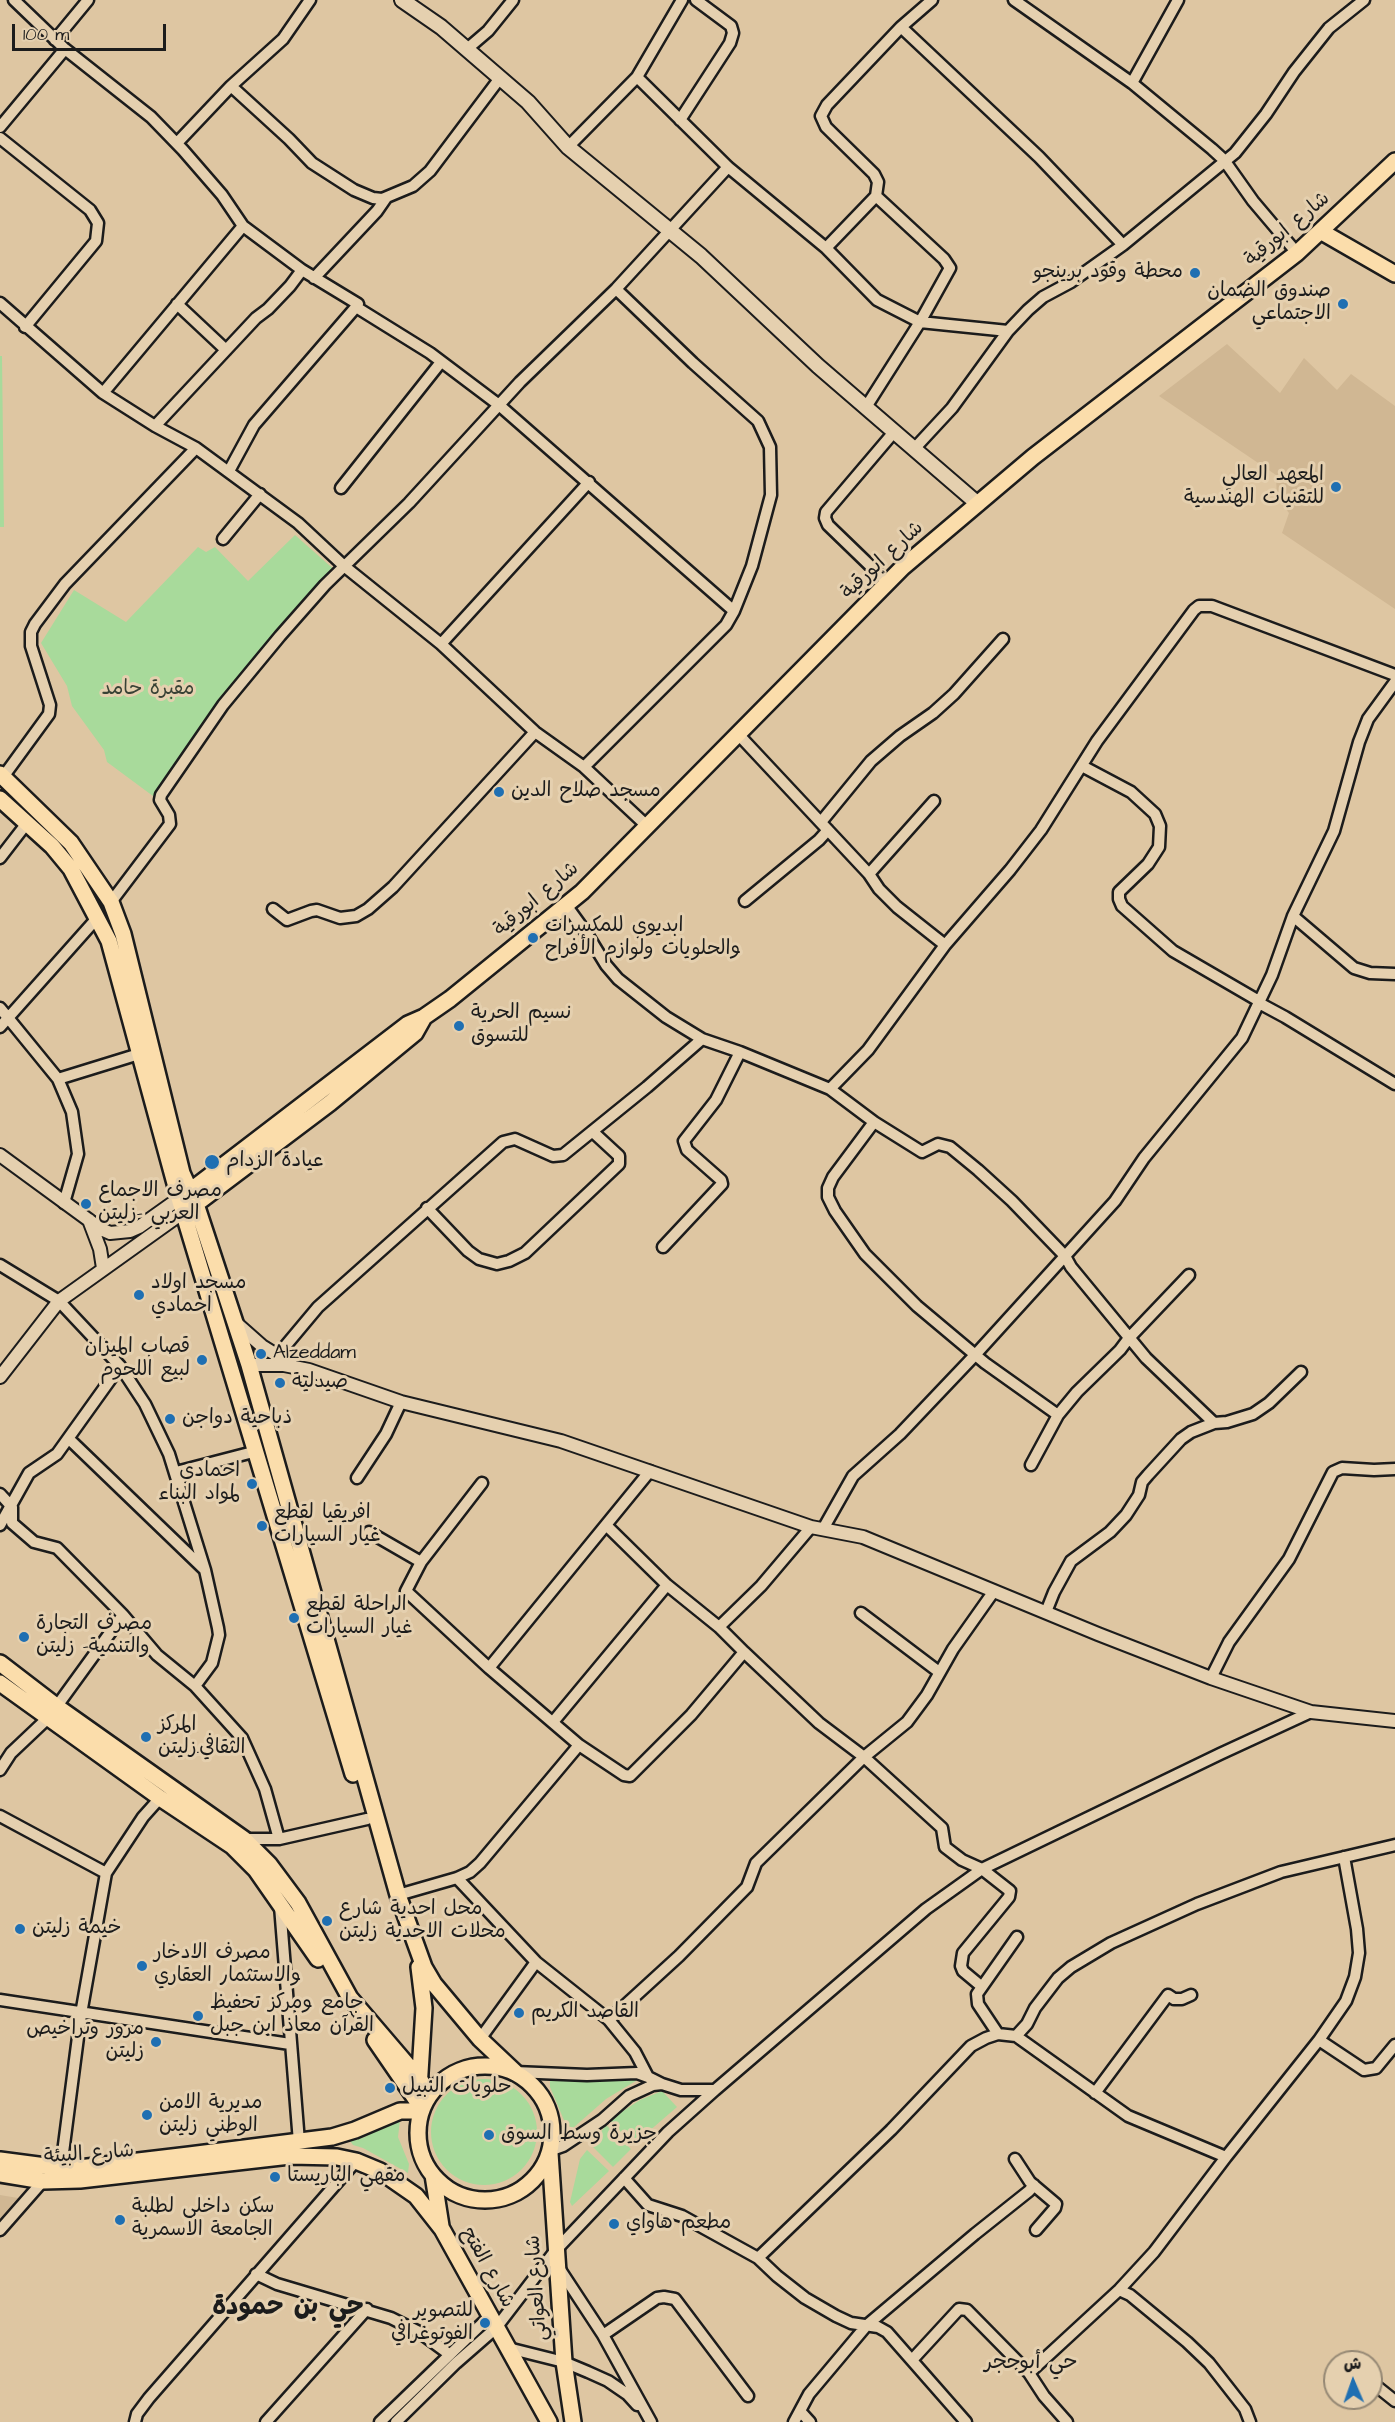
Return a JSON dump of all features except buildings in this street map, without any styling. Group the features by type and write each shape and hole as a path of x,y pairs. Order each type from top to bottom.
{"main road":[{"path":"402,0 441,27 528,102 568,147 671,230 818,366 978,504"},
{"name":"شارع ابورقية","path":"187,1201 330,1103 415,1033 424,1017 582,892 888,583 1033,457 1297,253 1322,232 1395,161"},
{"path":"1322,232 1395,274"},
{"path":"1,776 71,843 111,902 123,934 187,1201 236,1323 249,1365 398,1895 424,1967 434,1984 480,2039 514,2073"},
{"path":"0,799 52,846 77,878 109,941 139,1054 187,1201 231,1368 367,1819 422,1978 424,2008 418,2077 424,2104 417,2139 420,2153 438,2183 442,2229"},
{"path":"231,1368 249,1365"},
{"path":"0,1663 53,1712 160,1798 232,1846 256,1870 424,2104"},
{"path":"0,1683 53,1712 243,1839 269,1864 298,1903 350,1998 418,2077"},
{"path":"406,2187 438,2183 473,2199 492,2199 512,2194 528,2184 541,2169 549,2151 552,2133 550,2114 530,2083 514,2073 497,2067 478,2066 459,2070 443,2080 424,2104"},
{"name":"شارع البيئة","path":"0,2160 61,2168 79,2168 299,2142 332,2137 355,2130 400,2110 424,2104"},
{"name":"شارع العواتي","path":"549,2151 564,2362 573,2422"},
{"name":"شارع البيئة","path":"0,2174 43,2181 80,2180 290,2156 337,2157 356,2161 380,2171 406,2187 442,2229"},
{"name":"شارع الفتح","path":"442,2229 549,2422"}],"street":[{"path":"14,0 65,50 151,117 222,195 243,226 302,270 357,304 356,307 441,362 500,405 734,611"},
{"path":"55,40 88,0"},
{"path":"177,143 231,86 283,39 310,0"},
{"path":"467,49 488,32 513,0"},
{"path":"568,147 637,77 682,0"},
{"path":"680,120 730,43 734,33 731,26 696,0"},
{"path":"826,248 876,196 878,182 874,174 826,127 821,116 827,105 902,27 932,0"},
{"path":"1014,0 1132,83 1224,160 1253,201 1297,253"},
{"path":"1132,83 1178,0"},
{"path":"914,449 952,408 1008,331 1043,297 1071,282 1123,245 1244,143 1294,72 1329,28 1364,0"},
{"path":"902,27 1039,157 1123,245"},
{"path":"0,125 65,50"},
{"path":"637,77 728,167 826,248 877,300 920,322 1008,331"},
{"path":"231,86 290,139 312,163 337,181 364,195 382,200 413,186 430,171 500,78"},
{"path":"0,138 90,210 98,223 96,241 25,327"},
{"path":"111,902 170,824 169,815 160,797 210,724 280,636 344,566 409,503 500,405 616,289 728,167"},
{"path":"866,407 920,322 950,268 944,259 876,196"},
{"path":"314,278 378,211 386,198"},
{"path":"103,393 243,226"},
{"path":"155,426 256,318 290,286 302,270"},
{"path":"584,767 726,625 752,566 771,495 770,447 758,421 616,289"},
{"path":"0,303 103,393 155,426 196,448 298,523 344,566 441,644 535,732 584,767 647,826"},
{"path":"177,304 226,350"},
{"path":"230,471 254,425 356,307"},
{"path":"341,488 441,362"},
{"path":"888,583 828,525 825,518 826,512 894,432"},
{"path":"1,776 50,714 50,705 31,646 31,632 35,624 65,584 196,448"},
{"path":"441,644 589,482"},
{"path":"223,538 260,494"},
{"path":"830,1089 868,1050 945,945 1010,870 1041,830 1097,741 1194,610 1200,606 1212,606 1395,675"},
{"path":"745,901 824,826 871,761 954,694 1003,639"},
{"path":"719,1627 817,1528 853,1476 900,1434 1115,1201 1144,1158 1242,1038 1272,975 1293,916 1334,831 1359,742 1368,719 1395,682"},
{"path":"273,909 287,920 317,910 340,918 356,916 368,909 393,887 535,732"},
{"path":"738,734 869,874 879,889 897,907 945,945"},
{"path":"1083,766 1131,792 1155,814 1160,826 1158,847 1148,864 1119,892 1122,906 1173,951 1395,1084"},
{"path":"869,874 934,801"},
{"path":"0,858 27,823"},
{"path":"566,905 618,979 642,1000 702,1039 830,1089 874,1122 922,1152 938,1144 950,1147 1012,1201 1065,1256 1071,1267 1146,1359 1214,1423"},
{"path":"1293,916 1354,968 1370,973 1395,974"},
{"path":"0,1027 4,1012 98,917"},
{"path":"4,1012 58,1078 72,1112 78,1154 64,1203"},
{"path":"277,1356 318,1307 502,1142 516,1139 558,1156 569,1151 702,1039"},
{"path":"663,1246 722,1184 721,1180 687,1150 684,1141 716,1100 740,1052"},
{"path":"58,1078 139,1054"},
{"path":"874,1122 832,1177 828,1197 838,1218 865,1254 917,1306 976,1354 1058,1415"},
{"path":"427,1208 468,1251 479,1259 497,1264 509,1261 525,1253 620,1164 619,1156 593,1132"},
{"name":"شارع ابورقية","path":"0,1155 64,1203 110,1233 129,1231 187,1201"},
{"name":"شارع ابورقية","path":"0,1377 59,1301 103,1268 133,1250 187,1201"},
{"path":"89,1220 100,1249 103,1268"},
{"path":"0,1265 59,1301 120,1366 145,1404 176,1472 205,1570 219,1635 212,1663 195,1686"},
{"path":"1030,1465 1058,1415 1077,1392 1190,1275"},
{"path":"236,1323 277,1356 297,1367 401,1402 561,1441 817,1528 863,1537 1211,1678 1311,1712 1395,1721"},
{"path":"249,1365 273,1364 297,1367"},
{"path":"0,1525 29,1473 57,1454 120,1366"},
{"path":"1046,1612 1071,1561 1110,1532 1126,1515 1139,1495 1142,1482 1148,1474 1186,1435 1214,1423 1227,1422 1253,1414 1269,1403 1300,1372"},
{"path":"357,1478 386,1434 401,1402"},
{"path":"69,1438 205,1570"},
{"path":"176,1472 257,1451"},
{"path":"1211,1678 1229,1642 1289,1558 1327,1488 1333,1472 1342,1468 1395,1469"},
{"path":"489,1668 650,1471"},
{"path":"482,1483 421,1562 407,1589 407,1594 489,1668 579,1744 624,1775 630,1776 692,1715 744,1652"},
{"path":"0,1494 12,1506 12,1523 34,1542 57,1548 123,1615 156,1655 195,1686 242,1738 265,1789 279,1839"},
{"path":"606,1525 667,1585 719,1627 819,1724 864,1757 942,1828 945,1847 962,1860 982,1869 1011,1893 963,1953 961,1966 963,1971 981,1986"},
{"path":"369,1532 421,1562"},
{"path":"553,1722 667,1585"},
{"path":"609,2020 747,1887 756,1863 864,1757 907,1722 994,1592"},
{"path":"861,1612 939,1672"},
{"path":"0,1770 11,1753 53,1712 123,1615"},
{"path":"396,2422 556,2259 624,2178 668,2132 927,1909 982,1869 1311,1712"},
{"path":"398,1895 457,1878 480,1863 579,1744"},
{"path":"61,2168 81,2014 106,1873 143,1817 160,1798"},
{"path":"0,1816 106,1873"},
{"path":"243,1839 279,1839 367,1819"},
{"path":"1016,2036 1027,2024 1035,2008 1058,1978 1071,1967 1111,1943 1197,1904 1281,1872 1395,1845"},
{"path":"1029,2373 1119,2290 1154,2252 1319,2040 1346,2001 1355,1977 1359,1953 1344,1857"},
{"path":"457,1878 536,1962 609,2020 635,2052 648,2077"},
{"path":"280,1904 299,2142"},
{"path":"998,2034 978,2004 977,1994 1017,1937"},
{"path":"480,2039 536,1962"},
{"path":"1095,2093 1167,1995 1174,1999 1182,1999 1191,1995"},
{"path":"0,2000 290,2044"},
{"path":"758,2258 884,2137 971,2046 998,2034 1016,2036 1128,2116 1226,2157"},
{"path":"1319,2040 1364,2070 1376,2068 1395,2045"},
{"path":"514,2073 586,2075 637,2073 662,2084 691,2091 715,2090"},
{"path":"549,2151 562,2146 602,2120 629,2096 653,2085 662,2084"},
{"path":"1015,2159 1034,2185 1056,2204 1036,2230"},
{"path":"135,2422 137,2414 149,2398 356,2161"},
{"path":"624,2178 648,2205 682,2216 758,2258 805,2298 843,2319 886,2332 966,2422"},
{"path":"0,2230 43,2181"},
{"path":"794,2422 809,2394 867,2325 1034,2185"},
{"path":"556,2259 603,2335 648,2418"},
{"path":"256,2274 301,2292 367,2309 391,2318 419,2332 449,2354"},
{"path":"1119,2290 1130,2295 1209,2363 1245,2409 1250,2422"},
{"path":"603,2335 657,2298 675,2299 748,2396"},
{"path":"266,2422 367,2309"},
{"path":"912,2360 959,2309 967,2310 1029,2373 1044,2396 1067,2422"},
{"path":"380,2422 449,2354 493,2322"},
{"path":"508,2348 564,2362 608,2381 627,2394 648,2418"},
{"path":"1383,2391 1395,2401"},
{"path":"800,2411 810,2422"}],"shaded area":[{"name":"المعهد العالي للتقنيات الهندسية","path":"1227,344 1280,393 1304,358 1337,390 1351,374 1395,406 1395,609 1282,533 1289,513 1277,499 1276,475 1159,396"},
{"path":"0,2195 18,2198 19,2205 0,2226"}],"green space":[{"path":"0,356 2,356 4,527 0,527"},
{"name":"مقبرة حامد","path":"295,535 338,573 225,700 157,799 107,762 104,750 72,706 67,686 41,643 74,590 126,622 198,547 206,552 215,547 248,581"},
{"path":"631,2076 639,2079 606,2099 573,2128 566,2125 550,2087 550,2077 584,2081"},
{"path":"484,2079 504,2083 521,2095 533,2112 537,2132 533,2152 521,2169 504,2181 484,2185 464,2181 447,2169 435,2152 431,2132 435,2112 447,2095 464,2083"},
{"path":"662,2091 677,2107 633,2145 609,2120 640,2100"},
{"path":"397,2117 400,2120 398,2137 409,2164 408,2173 363,2148 353,2145 350,2141 365,2137"},
{"path":"606,2125 631,2149 613,2167 591,2145"},
{"path":"587,2150 609,2171 572,2206 570,2202 580,2159"}],"place":[{"name":"محطة وقود برينجو","path":"1195,273"},
{"name":"صندوق الضمان الاجتماعي","path":"1343,304"},
{"name":"المعهد العالي للتقنيات الهندسية","path":"1336,487"},
{"name":"مسجد صلاح الدين","path":"499,792"},
{"name":"ابديوي للمكسرات والحلويات ولوازم الأفراح","path":"533,938"},
{"name":"نسيم الحرية للتسوق","path":"459,1026"},
{"name":"عيادة الزدام","path":"212,1162"},
{"name":"مصرف الاجماع العربي -زليتن","path":"86,1204"},
{"name":"مسجد اولاد احمادي","path":"139,1295"},
{"name":"Alzeddam","path":"261,1354"},
{"name":"قصاب الميزان لبيع اللحوم","path":"202,1360"},
{"name":"صيدلية","path":"280,1383"},
{"name":"ذباحية دواجن","path":"170,1419"},
{"name":"احمادي لمواد البناء","path":"252,1484"},
{"name":"افريقيا لقطع غيار السيارات","path":"262,1526"},
{"name":"الراحلة لقطع غيار السيارات","path":"294,1618"},
{"name":"مصرف التجارة والتنمية- زليتن","path":"24,1637"},
{"name":"المركز الثقافي.زليتن","path":"146,1737"},
{"name":"محل احدية شارع محلات الاحدية زليتن","path":"327,1921"},
{"name":"خيمة زليتن","path":"20,1929"},
{"name":"مصرف اﻻدخار واﻻستثمار العقاري","path":"142,1966"},
{"name":"القاصد الكريم","path":"519,2013"},
{"name":"جامع ومركز تحفيظ القرآن معاذ ابن جبل","path":"198,2016"},
{"name":"مرور وتراخيص زليتن","path":"156,2042"},
{"name":"حلويات النبيل","path":"390,2088"},
{"name":"مديرية الامن الوطني زليتن","path":"147,2115"},
{"name":"جزيرة وسط السوق","path":"489,2135"},
{"name":"مقهي الباريستا","path":"275,2177"},
{"name":"سكن داخلي لطلبة الجامعة اﻻسمرية","path":"120,2220"},
{"name":"مطعم هاواي","path":"614,2224"},
{"name":"للتصوير الفوتوغرافي","path":"485,2323"}],"district":[{"name":"حي بن حمودة","path":"288,2309"},
{"name":"حي أبوحجر","path":"1031,2364"}]}
